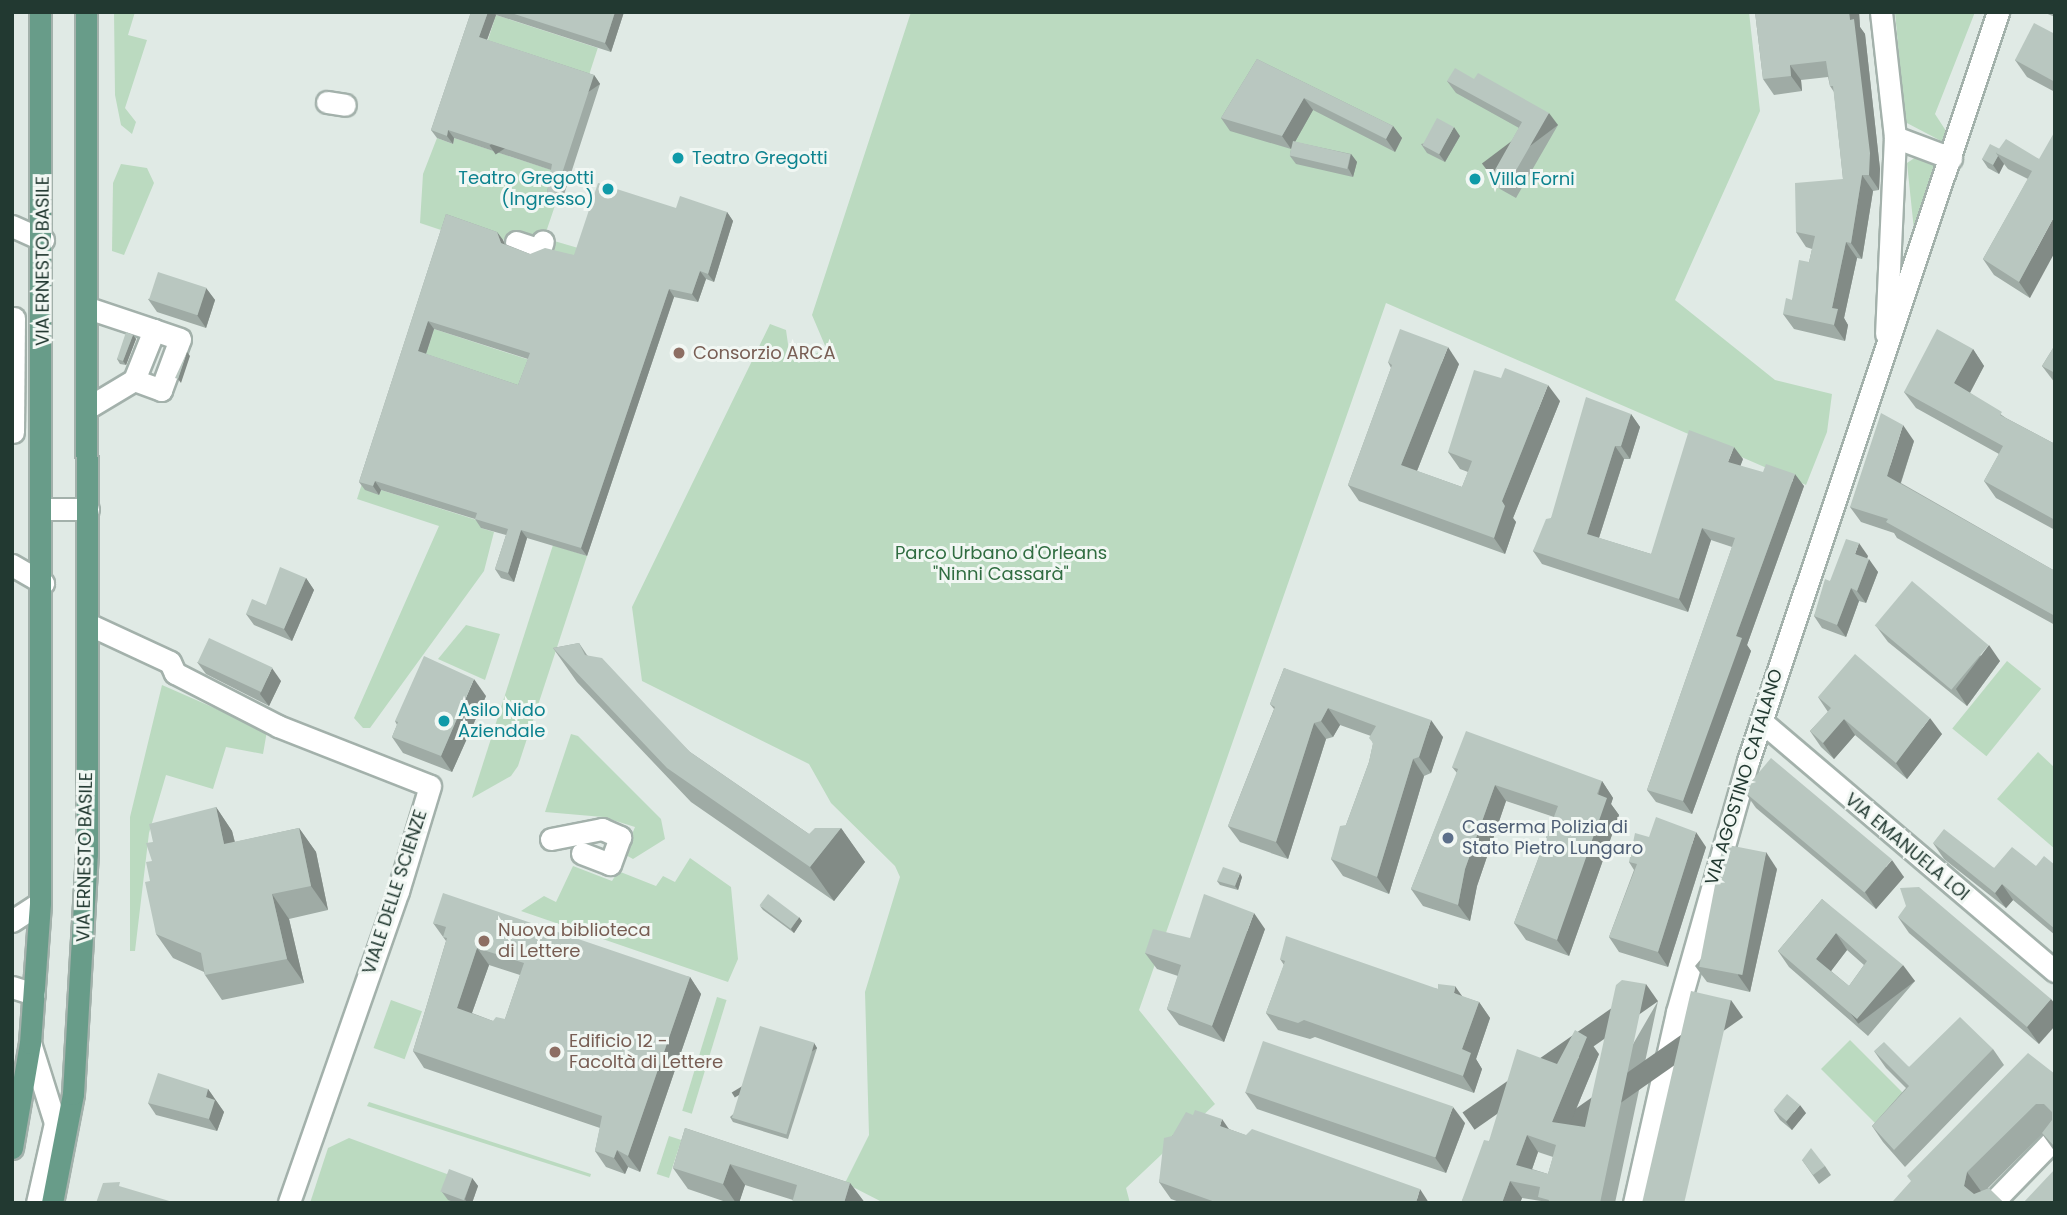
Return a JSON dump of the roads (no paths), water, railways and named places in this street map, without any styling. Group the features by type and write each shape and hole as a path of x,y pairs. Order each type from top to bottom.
{"main road":[{"name":"VIA ERNESTO BASILE","path":"12,1149 30,1044 40,903 43,240 40,12"},
{"name":"VIA ERNESTO BASILE","path":"52,1203 73,1094 87,854 89,407 86,12"}],"street":[{"path":"1881,12 1895,137 1885,360"},
{"name":"VIA AGOSTINO CATALANO","path":"1634,1203 1677,1012 1761,721 1803,585 1885,360 1998,12"},
{"path":"1895,137 1951,158"},
{"path":"12,226 43,240"},
{"path":"516,242 540,250 543,241"},
{"path":"43,302 13,318 13,432 43,445"},
{"path":"88,308 154,330 134,380 89,407"},
{"path":"43,509 88,509"},
{"path":"12,565 43,583"},
{"name":"VIALE DELLE SCIENZE","path":"88,632 170,670 278,726 430,786 398,891 289,1203"},
{"name":"VIA EMANUELA LOI","path":"1761,721 2055,971"},
{"path":"551,839 602,829 621,837 610,864 582,853"},
{"path":"12,921 40,903"},
{"path":"12,987 34,993"},
{"path":"30,1044 55,1123 37,1203"},
{"path":"1992,1203 2055,1138"},
{"name":"VIALE DELLE SCIENZE","path":"282,1203 296,1181"}],"place":[{"name":"Teatro Gregotti","path":"678,158"},
{"name":"Villa Forni","path":"1475,179"},
{"name":"Teatro Gregotti (Ingresso)","path":"608,189"},
{"name":"Consorzio ARCA","path":"679,353"},
{"name":"Asilo Nido Aziendale","path":"444,721"},
{"name":"Caserma Polizia di Stato Pietro Lungaro","path":"1448,838"},
{"name":"Nuova biblioteca di Lettere","path":"484,941"},
{"name":"Edificio 12 - Facoltà di Lettere","path":"555,1052"}],"park label":[{"name":"Parco Urbano d'Orleans \"Ninni Cassarà\"","path":"1001,564"}]}
